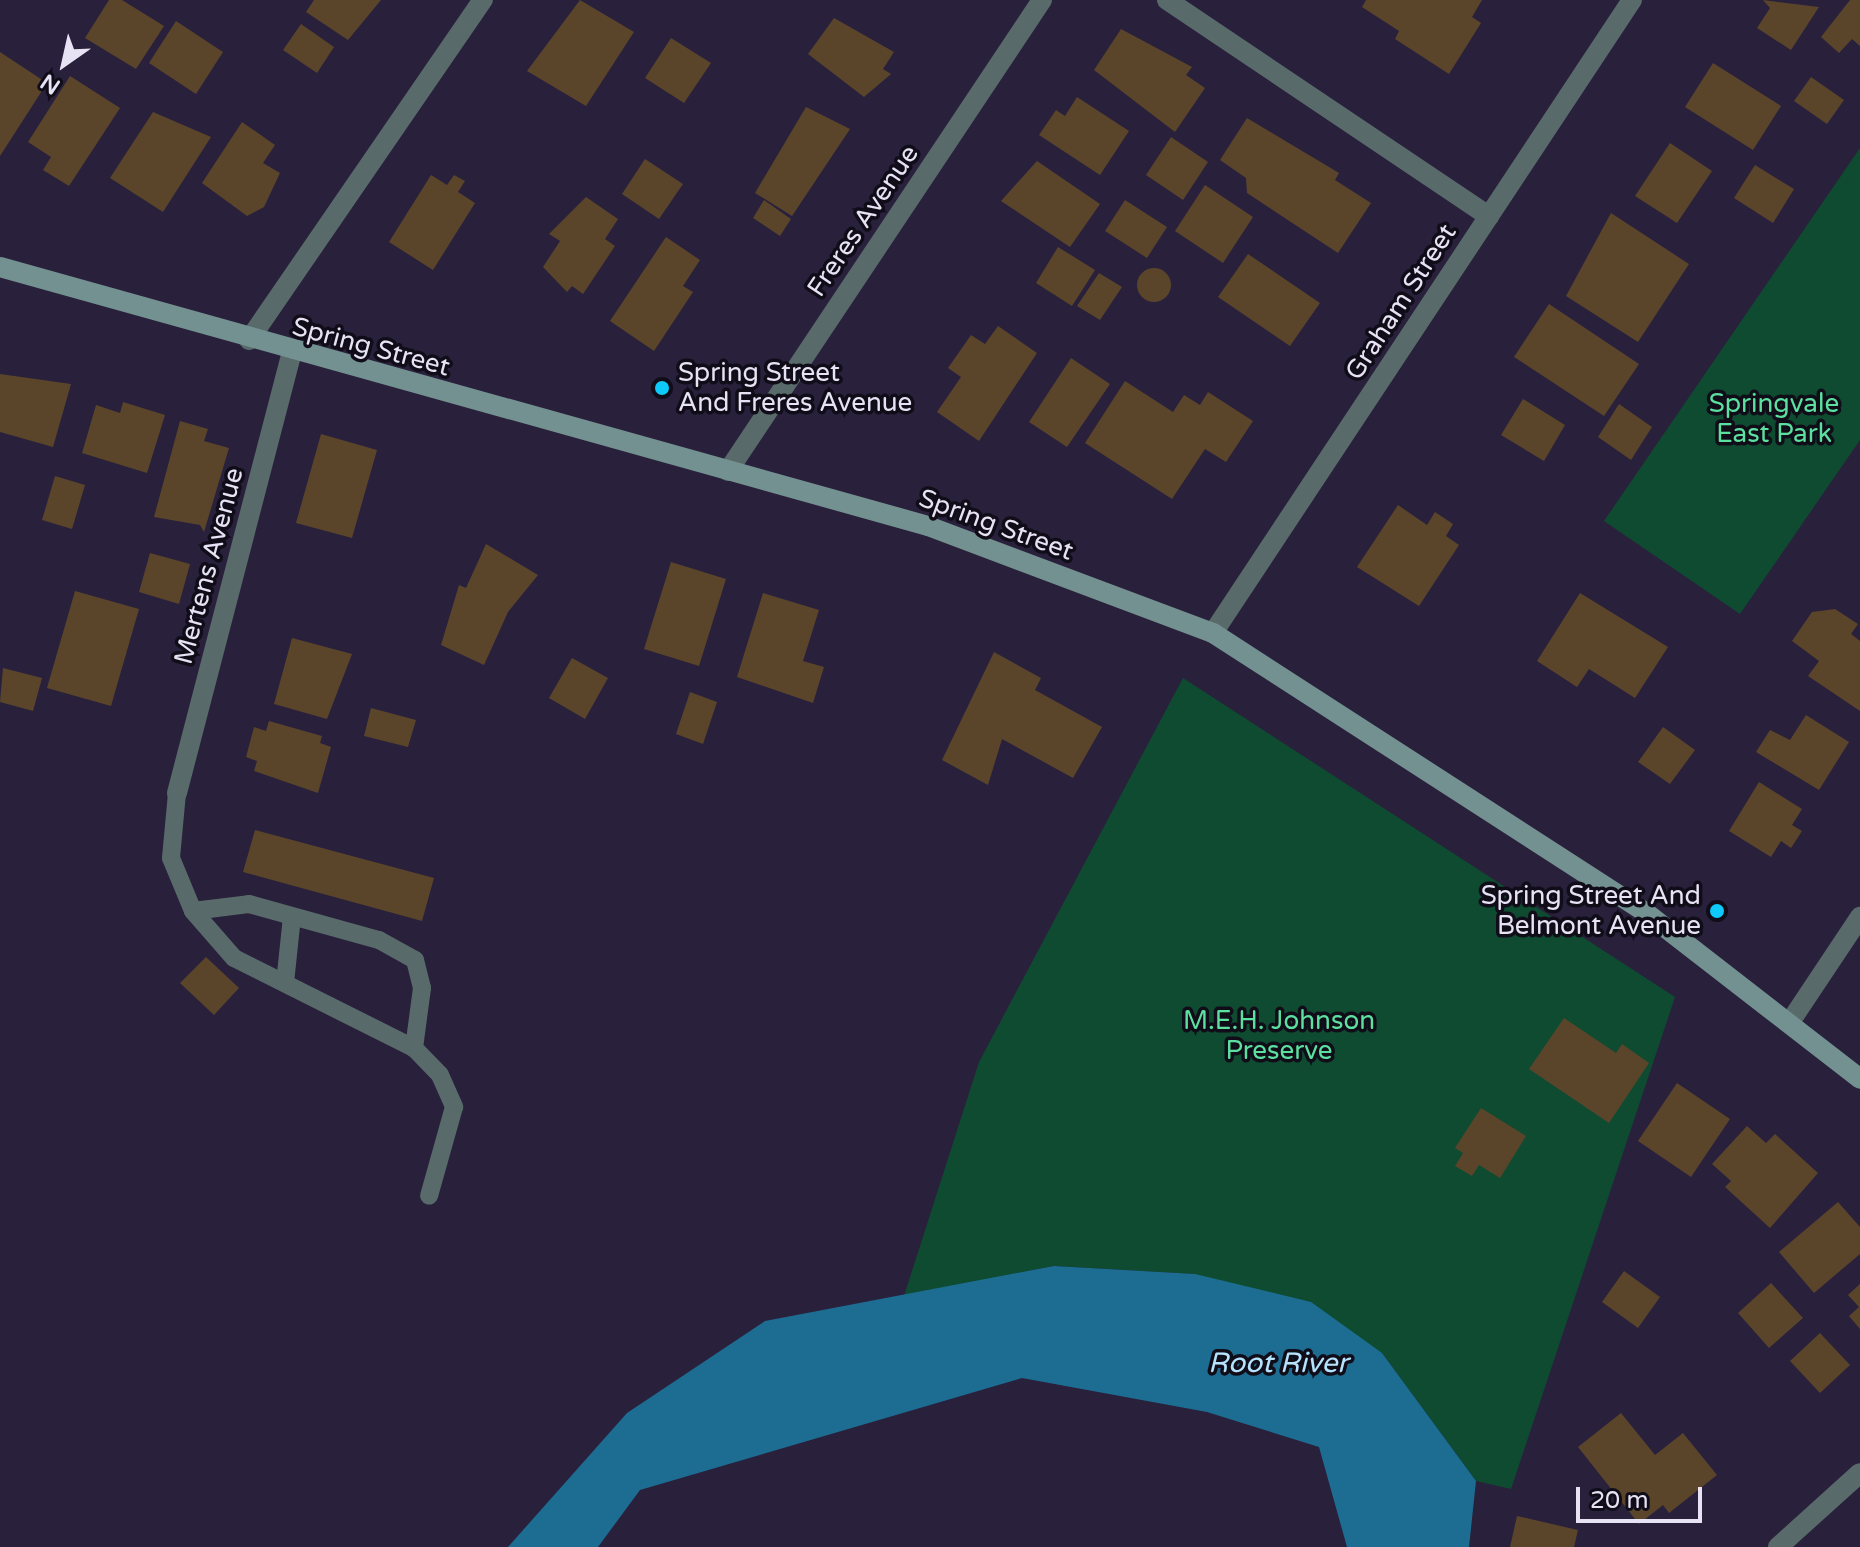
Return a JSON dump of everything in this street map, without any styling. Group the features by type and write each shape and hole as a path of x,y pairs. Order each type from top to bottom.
{"main road":[{"name":"Spring Street","path":"0,267 292,353 928,526 1213,633 1645,912 1792,1019 1860,1079"}],"street":[{"path":"249,340 483,0"},
{"name":"Freres Avenue","path":"728,471 1042,0"},
{"path":"1167,0 1489,216"},
{"name":"Graham Street","path":"1213,633 1632,0"},
{"name":"Mertens Avenue","path":"177,793 292,353"},
{"path":"1792,1019 1860,917"},
{"path":"1778,1547 1860,1473"}],"lane":[{"path":"177,793 171,858 193,911 234,958 414,1048 440,1075 454,1107 429,1196"},
{"path":"193,911 249,904 379,940 415,960 422,988 414,1048"},
{"path":"285,983 292,916"}],"green space":[{"name":"Springvale East Park","path":"1860,148 1860,440 1740,614 1604,521"},
{"name":"M.E.H. Johnson Preserve","path":"1183,678 1675,997 1511,1489 1476,1481 1382,1353 1195,1274 1054,1266 904,1296 979,1062"}],"water":[{"name":"Root River","path":"1054,1266 1195,1274 1311,1302 1382,1353 1476,1481 1469,1547 1347,1547 1319,1447 1207,1412 1022,1378 640,1490 598,1547 508,1547 627,1413 765,1321"}],"building":[{"path":"109,0 122,0 164,26 136,69 85,38"},
{"path":"314,0 381,0 348,40 306,12"},
{"path":"580,0 634,32 586,106 527,71"},
{"path":"1366,0 1482,0 1472,17 1481,23 1449,74 1395,39 1399,31 1362,7"},
{"path":"1763,0 1819,7 1791,50 1757,28 1770,8"},
{"path":"1850,0 1860,0 1860,46 1852,39 1839,53 1821,37"},
{"path":"834,18 894,52 883,69 891,74 864,97 808,54"},
{"path":"176,21 223,52 196,94 149,63"},
{"path":"301,24 334,47 317,73 283,50"},
{"path":"1121,29 1192,67 1186,75 1205,88 1175,132 1094,70"},
{"path":"671,38 711,63 684,103 645,78"},
{"path":"0,52 47,83 0,156"},
{"path":"1713,63 1781,106 1753,150 1685,107"},
{"path":"70,76 120,108 69,186 43,170 51,157 28,142"},
{"path":"1811,77 1844,100 1827,124 1794,101"},
{"path":"1077,97 1129,131 1100,175 1039,135 1056,110 1065,116"},
{"path":"806,107 850,129 792,216 755,193"},
{"path":"153,112 211,137 163,212 110,178"},
{"path":"1247,118 1339,173 1335,180 1371,203 1338,253 1247,193 1246,178 1220,160"},
{"path":"242,122 275,145 263,163 280,173 264,207 247,216 202,183"},
{"path":"1171,137 1208,162 1183,200 1146,175"},
{"path":"1670,143 1712,171 1677,223 1635,196"},
{"path":"645,159 683,184 659,219 622,194"},
{"path":"1037,161 1100,204 1070,247 1001,201"},
{"path":"1755,165 1794,189 1773,223 1734,198"},
{"path":"431,175 447,185 454,175 465,181 458,192 475,203 433,270 389,242"},
{"path":"1205,185 1253,217 1223,263 1175,231"},
{"path":"586,197 618,219 605,239 615,246 583,294 572,286 567,292 543,267 560,241 549,234"},
{"path":"764,200 791,219 780,236 753,218"},
{"path":"1125,200 1167,227 1147,258 1105,231"},
{"path":"1611,213 1689,264 1638,342 1566,296"},
{"path":"666,237 700,260 683,286 693,292 654,351 610,321"},
{"path":"1058,247 1095,270 1072,306 1036,283"},
{"path":"1248,254 1320,303 1290,346 1218,297"},
{"path":"1154,268 1166,273 1171,285 1166,297 1154,302 1142,297 1137,285 1142,273"},
{"path":"1099,273 1122,287 1100,320 1077,306"},
{"path":"1549,304 1639,364 1604,416 1514,357"},
{"path":"998,326 1037,353 979,441 937,412 961,377 948,368 971,335 985,344"},
{"path":"1071,358 1110,384 1067,447 1029,422"},
{"path":"0,374 71,384 53,447 0,432"},
{"path":"1125,381 1173,412 1184,395 1200,405 1208,392 1253,421 1226,462 1205,449 1172,499 1085,443"},
{"path":"1523,399 1565,425 1544,461 1501,435"},
{"path":"123,402 165,415 147,473 82,453 96,405 120,413"},
{"path":"1619,404 1652,427 1631,460 1598,437"},
{"path":"180,421 208,429 204,441 229,448 204,532 200,525 154,517"},
{"path":"321,434 377,450 352,538 296,523"},
{"path":"55,476 85,485 72,529 42,520"},
{"path":"1398,505 1427,525 1435,512 1453,524 1446,536 1459,545 1419,606 1357,567"},
{"path":"486,544 538,575 508,612 484,665 441,645 459,585 466,588"},
{"path":"150,553 190,564 179,604 139,592"},
{"path":"671,562 726,579 699,666 644,649"},
{"path":"75,591 139,609 111,706 47,688"},
{"path":"763,593 819,610 803,661 824,667 813,703 737,677"},
{"path":"1580,593 1668,647 1635,698 1589,669 1577,687 1537,661"},
{"path":"1835,609 1858,624 1851,634 1860,641 1860,711 1808,676 1819,661 1792,641 1812,612"},
{"path":"292,638 352,654 327,719 274,704"},
{"path":"994,652 1041,678 1035,690 1102,727 1073,778 1002,739 988,785 942,760"},
{"path":"572,658 608,678 585,719 549,698"},
{"path":"3,668 42,678 33,711 0,702"},
{"path":"690,692 717,702 703,744 676,734"},
{"path":"371,708 416,720 408,747 364,736"},
{"path":"1806,715 1849,742 1819,790 1756,752 1770,730 1790,740"},
{"path":"269,721 322,736 320,743 331,747 318,793 254,771 257,761 246,757 254,727 266,731"},
{"path":"1663,727 1695,750 1670,784 1638,762"},
{"path":"1759,782 1802,809 1792,825 1802,831 1791,848 1781,841 1771,857 1729,831"},
{"path":"255,830 434,878 422,921 243,872"},
{"path":"206,957 239,988 214,1015 180,983"},
{"path":"1564,1018 1616,1053 1622,1044 1649,1063 1609,1123 1529,1069"},
{"path":"1677,1083 1730,1119 1691,1177 1638,1141"},
{"path":"1481,1108 1526,1136 1500,1178 1479,1165 1472,1176 1455,1166 1463,1153 1455,1148"},
{"path":"1747,1126 1766,1143 1775,1134 1818,1173 1770,1228 1725,1187 1731,1181 1712,1164"},
{"path":"1838,1202 1860,1227 1860,1254 1814,1293 1779,1252"},
{"path":"1624,1271 1660,1297 1638,1328 1602,1302"},
{"path":"1771,1283 1803,1318 1769,1348 1738,1313"},
{"path":"1860,1284 1860,1329 1849,1316 1859,1307 1848,1295"},
{"path":"1820,1333 1850,1365 1820,1393 1790,1361"},
{"path":"1621,1413 1655,1455 1683,1433 1717,1475 1669,1513 1663,1505 1639,1524 1578,1447"},
{"path":"1517,1516 1578,1530 1574,1547 1510,1547"}],"place":[{"name":"Spring Street And Freres Avenue","path":"662,388"},
{"name":"Spring Street And Belmont Avenue","path":"1717,911"}]}
